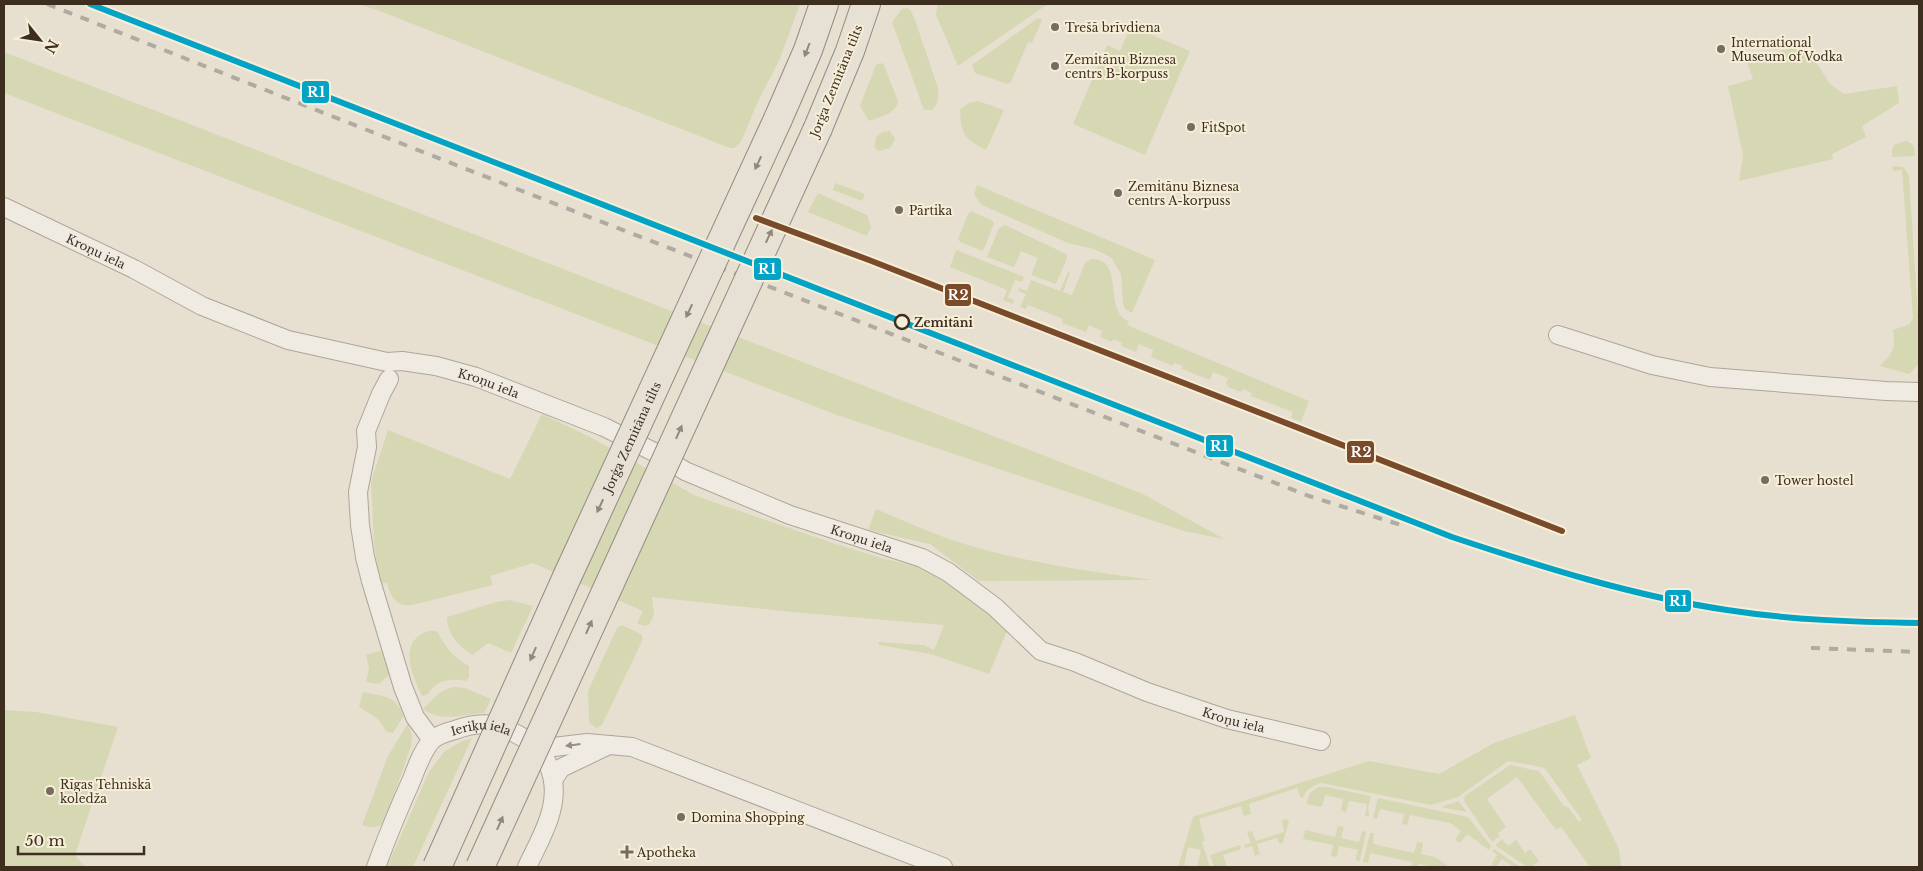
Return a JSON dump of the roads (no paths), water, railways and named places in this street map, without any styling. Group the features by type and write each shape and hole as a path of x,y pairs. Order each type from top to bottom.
{"main road":[{"name":"Jorģa Zemitāna tilts","path":"437,867 778,119 808,50 824,4"},
{"name":"Jorģa Zemitāna tilts","path":"480,867 832,98 866,4"}],"street":[{"name":"Kroņu iela","path":"4,207 134,269 202,306 288,340 388,371 402,360 436,366 476,377 604,427 658,454 685,471 790,515 922,558 948,572 995,607 1041,651 1075,662 1146,692 1227,719 1321,741"},
{"path":"1558,335 1652,365 1710,377 1919,392"},
{"path":"388,371 391,397 376,435 367,447 358,492 365,557 403,687 415,717 432,740"},
{"name":"Ieriķu iela","path":"376,867 399,807 423,753 432,740 450,731 467,726 491,725 517,734 527,740 545,760 553,780 554,801 548,822 527,867"},
{"path":"537,749 587,743 632,747 943,867"},
{"path":"553,780 561,768 610,745"}],"railway":[{"path":"47,4 517,189 1309,496 1404,526"},
{"path":"90,4 1452,537 1601,582"},
{"path":"1811,648 1919,652"}],"place":[{"name":"Trešā brīvdiena","path":"1055,27"},
{"name":"International Museum of Vodka","path":"1721,49"},
{"name":"Zemitānu Biznesa centrs B-korpuss","path":"1055,66"},
{"name":"FitSpot","path":"1191,127"},
{"name":"Zemitānu Biznesa centrs A-korpuss","path":"1118,193"},
{"name":"Pārtika","path":"899,210"},
{"name":"Zemitāni","path":"902,322"},
{"name":"Tower hostel","path":"1765,480"},
{"name":"Rīgas Tehniskā koledža","path":"50,791"},
{"name":"Domina Shopping","path":"681,817"},
{"name":"Apotheka","path":"627,852"}]}
